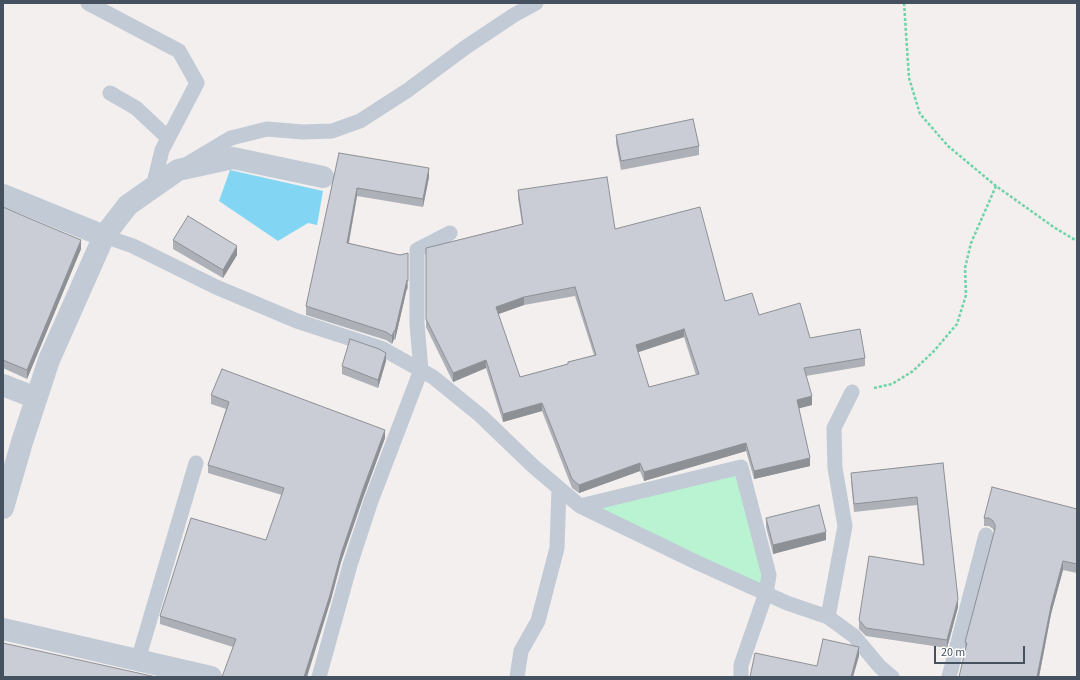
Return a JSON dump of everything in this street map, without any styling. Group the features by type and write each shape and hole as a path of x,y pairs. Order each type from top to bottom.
{"street":[{"path":"3,508 48,360 104,236 128,205 178,170 233,158 323,177"},
{"path":"3,195 104,236"},
{"path":"3,385 36,398"},
{"path":"3,629 211,677"}],"lane":[{"path":"88,3 179,51 197,82 162,150 153,187"},
{"path":"178,170 231,138 267,129 303,132 332,131 360,121 408,90 466,47 514,15 536,3"},
{"path":"110,93 136,108 168,138"},
{"path":"319,677 350,565 371,501 421,370 417,324 417,250 450,233"},
{"path":"104,236 133,246 216,288 290,318 383,349 421,370 481,416 533,466 580,506 766,594 828,617 854,636 880,667 892,677"},
{"path":"828,617 845,526 835,468 834,428 852,392"},
{"path":"138,660 196,463"},
{"path":"580,506 740,468 769,575 766,594 742,665 741,677"},
{"path":"517,677 521,651 538,621 557,548 559,488"},
{"path":"949,677 986,535"}],"path":[{"path":"904,3 909,78 920,114 948,146 996,186 1055,228 1077,241"},
{"path":"852,392 892,384 913,370 934,351 957,324 966,295 965,268 971,243 996,186"}],"green space":[{"path":"741,467 766,593 580,506"}],"water":[{"path":"230,170 323,191 317,225 308,223 278,241 219,201"}],"building":[{"path":"693,119 699,146 621,161 616,135"},
{"path":"339,153 429,168 423,199 357,188 347,243 400,255 408,253 408,281 407,280 395,331 392,336 386,332 306,306"},
{"path":"607,177 615,229 700,207 725,301 752,293 759,315 800,303 810,338 860,329 865,358 804,368 812,396 797,400 810,458 754,471 746,443 644,472 640,463 579,485 572,479 542,403 503,414 486,360 453,373 426,319 426,248 523,224 518,190","holes":["575,287 596,355 520,377 496,307 524,297","684,329 699,374 649,387 636,345"]},
{"path":"3,207 81,240 27,370 3,360"},
{"path":"188,216 237,246 223,270 173,240"},
{"path":"350,339 386,353 378,380 342,366"},
{"path":"222,369 385,430 341,554 330,595 304,677 222,677 236,639 160,616 191,518 266,540 284,488 208,465 229,402 211,395"},
{"path":"943,463 958,599 947,640 866,628 859,620 869,556 924,565 917,497 854,504 851,473"},
{"path":"992,487 1077,509 1077,564 1063,561 1051,606 1037,677 959,677 967,643 965,642 995,529 993,521 989,518 984,518"},
{"path":"819,505 826,532 773,545 766,518"},
{"path":"823,639 859,647 851,677 750,677 755,653 817,666"},
{"path":"3,643 156,677 3,677"}]}
